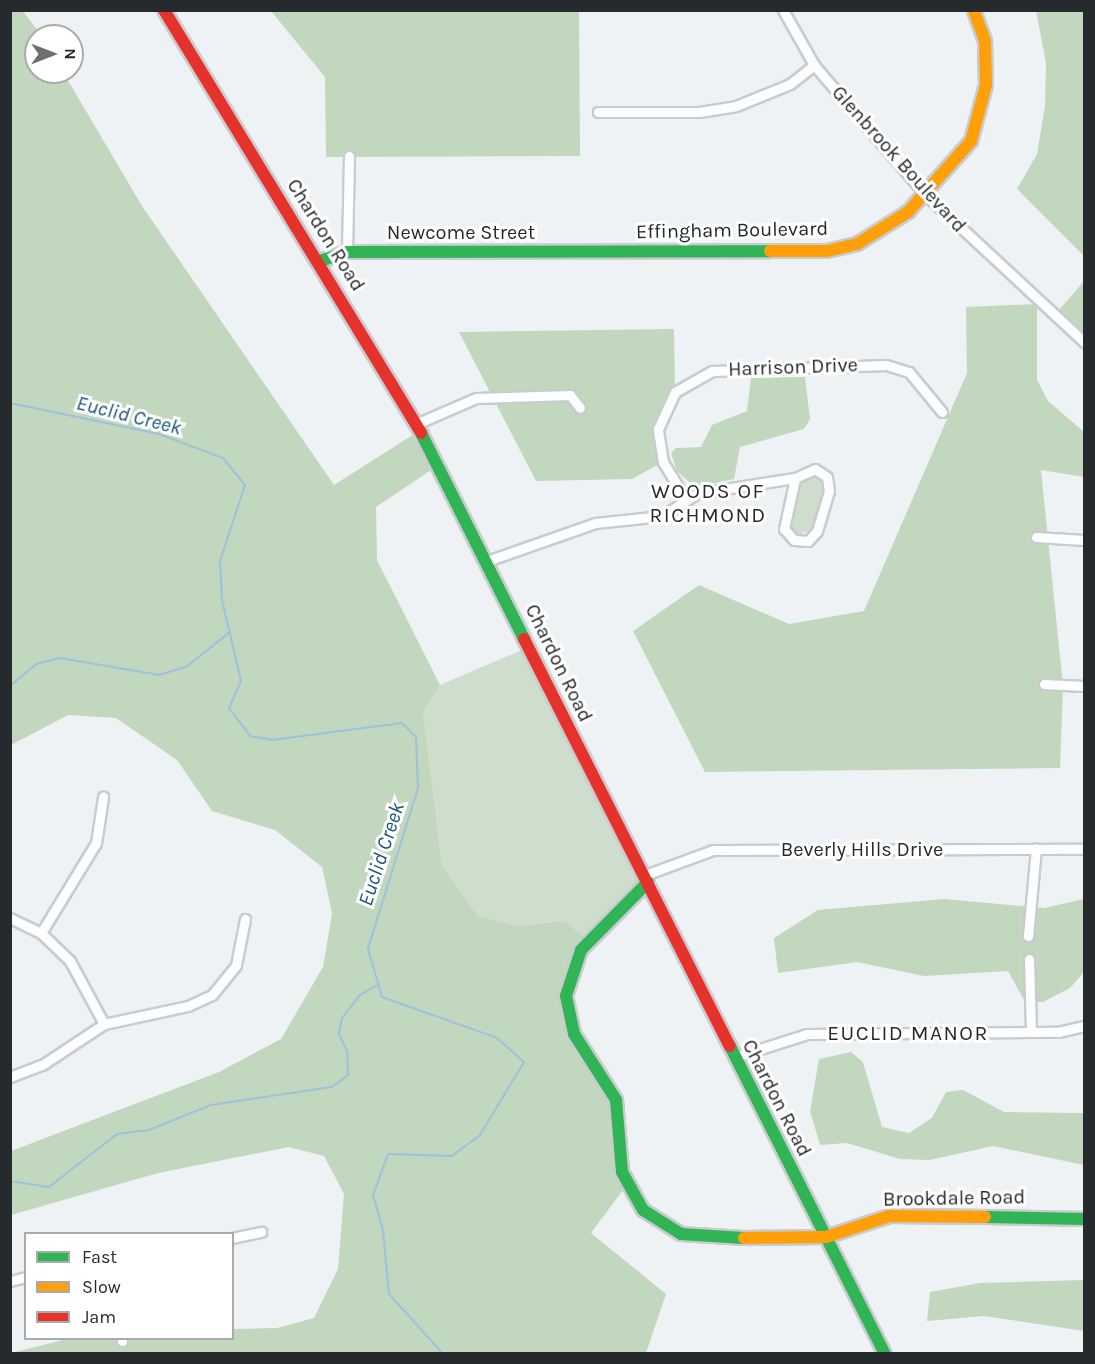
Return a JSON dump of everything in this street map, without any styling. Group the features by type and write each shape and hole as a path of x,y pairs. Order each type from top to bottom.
{"street":[{"name":"Chardon Road","path":"164,10 320,261 416,424 885,1353"},
{"name":"Glenbrook Boulevard","path":"783,10 814,65 926,195 1084,342"},
{"name":"Effingham Boulevard","path":"604,251 827,251 885,231 926,195 966,148 982,113 985,41 974,10"},
{"path":"598,112 699,112 736,106 790,84 814,65"},
{"path":"347,252 349,156"},
{"name":"Newcome Street","path":"320,261 347,252 604,251"},
{"name":"Harrison Drive","path":"685,498 663,462 658,429 675,392 712,371 886,365 909,372 942,412"},
{"path":"416,424 476,398 570,395 580,408"},
{"path":"487,561 595,523 662,516 685,498 720,487 795,478 815,469 830,483 817,531 807,541 794,540 784,530 795,478"},
{"path":"1036,537 1084,540"},
{"path":"1044,684 1084,686"},
{"path":"41,933 94,848 103,797"},
{"path":"1028,936 1036,848"},
{"name":"Beverly Hills Drive","path":"646,879 713,850 1084,849"},
{"name":"Brookdale Road","path":"646,879 581,950 566,996 574,1034 616,1100 626,1186 643,1210 681,1234 826,1237 890,1216 1050,1216 1084,1219"},
{"path":"10,918 41,933 75,967 104,1024"},
{"path":"10,1077 42,1065 104,1024 188,1006 212,995 236,965 245,919"},
{"path":"1029,959 1032,1032"},
{"path":"735,1058 780,1039 821,1033 1058,1032 1084,1026"},
{"path":"234,1238 261,1232"}],"green space":[{"path":"22,10 33,24 24,24 24,84 70,84 142,206 334,485 419,431 437,466 376,507 377,560 440,685 423,711 442,866 478,916 517,926 564,921 589,940 575,961 569,1021 610,1084 626,1186 591,1233 666,1294 646,1353 11,1353 63,1340 234,1340 234,1329 277,1328 314,1318 338,1269 344,1194 324,1156 289,1147 158,1173 11,1215 11,1151 219,1072 281,1039 323,967 332,913 322,867 275,830 212,811 177,760 116,718 68,715 11,745 10,11"},
{"path":"271,11 579,11 580,156 326,157 325,77"},
{"path":"1036,11 1084,11 1084,256 1017,189 1037,154 1045,106 1046,63"},
{"path":"1084,281 1084,342 1054,316"},
{"path":"1037,304 1037,380 1048,401 1084,432 1084,477 1041,470 1063,686 1060,768 705,772 633,631 699,585 789,624 864,611 967,373 966,307"},
{"path":"674,329 675,392 663,411 663,462 632,479 536,481 459,332"},
{"path":"805,377 810,419 804,429 740,447 734,479 695,487 677,471 671,453 676,448 701,447 712,425 747,411 751,378"},
{"path":"816,473 825,489 813,529 796,536 788,522 799,482"},
{"path":"529,647 648,882 589,940 564,921 517,926 478,916 442,866 423,711 440,685"},
{"path":"944,899 1044,908 1084,899 1084,972 1070,988 1043,1002 1025,1002 1008,971 924,976 857,962 778,973 774,938 818,910"},
{"path":"851,1052 863,1062 882,1127 909,1133 932,1118 946,1092 963,1090 1004,1112 1084,1113 1084,1165 993,1146 929,1160 900,1159 847,1143 820,1145 810,1111 819,1059"},
{"path":"1084,1280 1084,1331 984,1316 927,1321 930,1292 980,1283"}],"waterway":[{"name":"Euclid Creek","path":"10,403 159,434 223,458 245,485 220,561 222,600 241,681 229,708 250,736 272,740 402,723 416,737 418,788 368,949 382,997 497,1038 524,1062 480,1135 452,1156 388,1154 373,1195 383,1230 389,1294 443,1354"},
{"path":"10,686 36,664 60,658 159,675 186,667 230,632"},
{"path":"10,1181 49,1187 117,1134 149,1130 211,1105 332,1087 348,1075 347,1051 339,1034 342,1018 360,995 379,984"}],"traffic: fast":[{"path":"320,261 347,252 770,251"},
{"path":"421,433 524,639"},
{"path":"648,882 581,950 566,996 574,1034 616,1100 622,1172 643,1210 681,1234 744,1238"},
{"path":"730,1046 885,1354"},
{"path":"985,1217 1084,1219"}],"traffic: slow":[{"path":"770,251 827,251 857,244 908,212 971,141 986,85 985,41 974,10"},
{"path":"744,1238 826,1237 890,1216 985,1217"}],"traffic: jam":[{"path":"164,10 421,433"},
{"path":"524,639 730,1046"}],"district":[{"name":"WOODS OF RICHMOND","path":"708,503"},
{"name":"EUCLID MANOR","path":"908,1033"}]}
